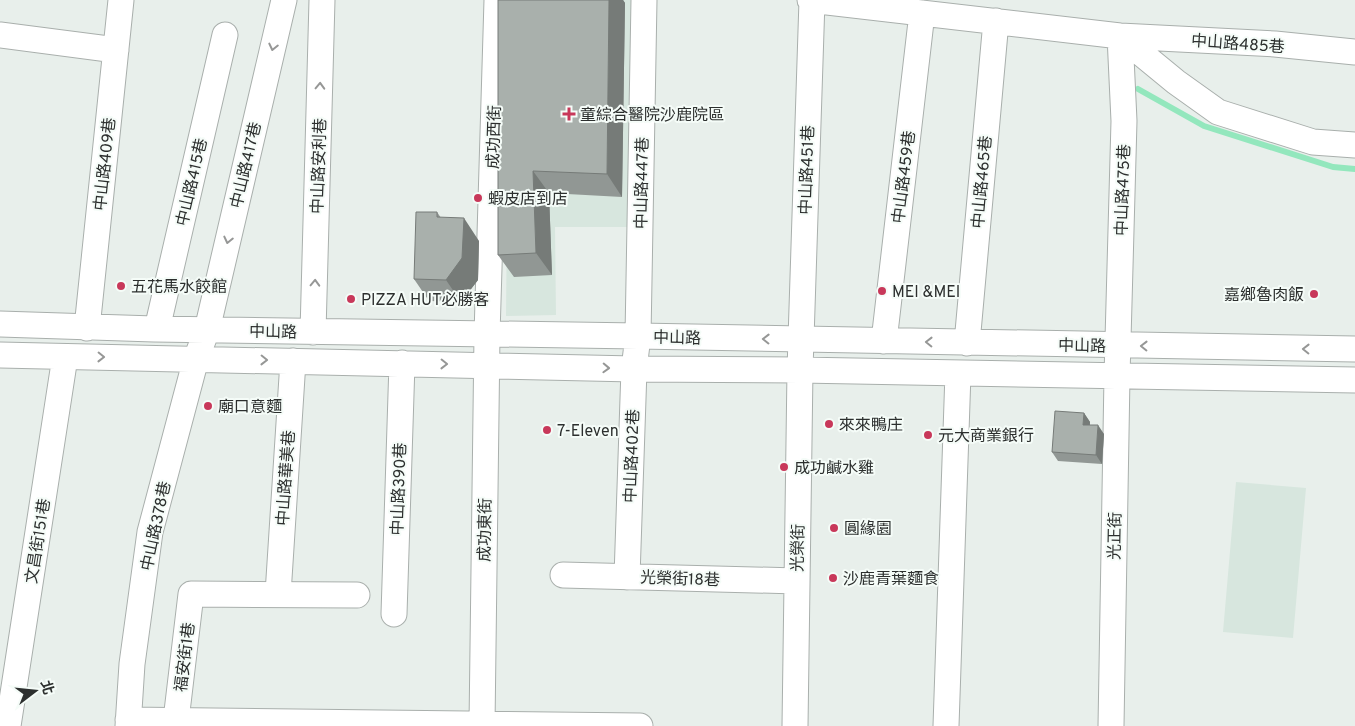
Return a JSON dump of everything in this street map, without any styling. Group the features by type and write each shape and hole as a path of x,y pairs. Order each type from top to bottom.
{"street":[{"name":"中山路409巷","path":"87,328 121,0"},
{"name":"中山路417巷","path":"206,330 284,0"},
{"name":"中山路安利巷","path":"313,332 322,0"},
{"name":"成功西街","path":"486,335 497,0"},
{"name":"中山路447巷","path":"638,336 644,0"},
{"name":"中山路485巷","path":"811,0 1120,36 1275,44 1355,52"},
{"name":"中山路451巷","path":"800,370 811,0"},
{"name":"中山路459巷","path":"884,341 922,13"},
{"name":"中山路465巷","path":"967,343 996,21"},
{"path":"0,35 116,50"},
{"name":"中山路415巷","path":"157,329 225,35"},
{"path":"1120,36 1176,82 1218,112 1313,142 1355,145"},
{"name":"中山路475巷","path":"1118,345 1124,121 1120,36"},
{"name":"中山路","path":"0,324 87,328 1355,349"},
{"name":"中山路378巷","path":"128,723 132,664 150,532 196,359 206,330"},
{"name":"成功東街","path":"482,725 486,335"},
{"name":"中山路402巷","path":"627,577 634,369 638,336"},
{"name":"光正街","path":"1111,726 1118,345"},
{"name":"中山路","path":"0,355 486,364 634,369 800,370 1355,380"},
{"name":"文昌街151巷","path":"8,726 65,357"},
{"name":"中山路華美巷","path":"278,594 293,361"},
{"name":"中山路390巷","path":"394,614 402,363"},
{"name":"光榮街","path":"794,726 800,370"},
{"path":"946,726 958,373"},
{"name":"光榮街18巷","path":"563,574 797,581"},
{"name":"福安街1巷","path":"176,720 191,594 278,594"},
{"path":"278,594 357,595"},
{"path":"128,723 176,720 292,724 640,726"}],"shaded area":[{"name":"童綜合醫院沙鹿院區","path":"509,0 633,0 627,227 555,227 556,315 506,316"},
{"path":"1236,482 1306,488 1293,638 1223,632"}],"building":[{"name":"童綜合醫院沙鹿院區","path":"498,0 609,0 607,174 533,171 536,253 498,255"},
{"path":"416,212 437,212 437,217 464,218 462,258 446,280 414,279"},
{"path":"1055,411 1084,413 1083,425 1098,425 1096,455 1052,452"}],"waterway":[{"path":"1138,89 1204,126 1333,167 1355,169"}],"place":[{"name":"童綜合醫院沙鹿院區","path":"569,114"},
{"name":"蝦皮店到店","path":"478,198"},
{"name":"五花馬水餃館","path":"121,286"},
{"name":"MEI &MEI","path":"882,291"},
{"name":"嘉鄉魯肉飯","path":"1314,294"},
{"name":"PIZZA HUT必勝客","path":"351,299"},
{"name":"廟口意麵","path":"208,406"},
{"name":"來來鴨庄","path":"829,424"},
{"name":"7-Eleven","path":"547,430"},
{"name":"元大商業銀行","path":"928,435"},
{"name":"成功鹹水雞","path":"784,467"},
{"name":"圓緣園","path":"834,528"},
{"name":"沙鹿青葉麵食","path":"833,578"}]}
